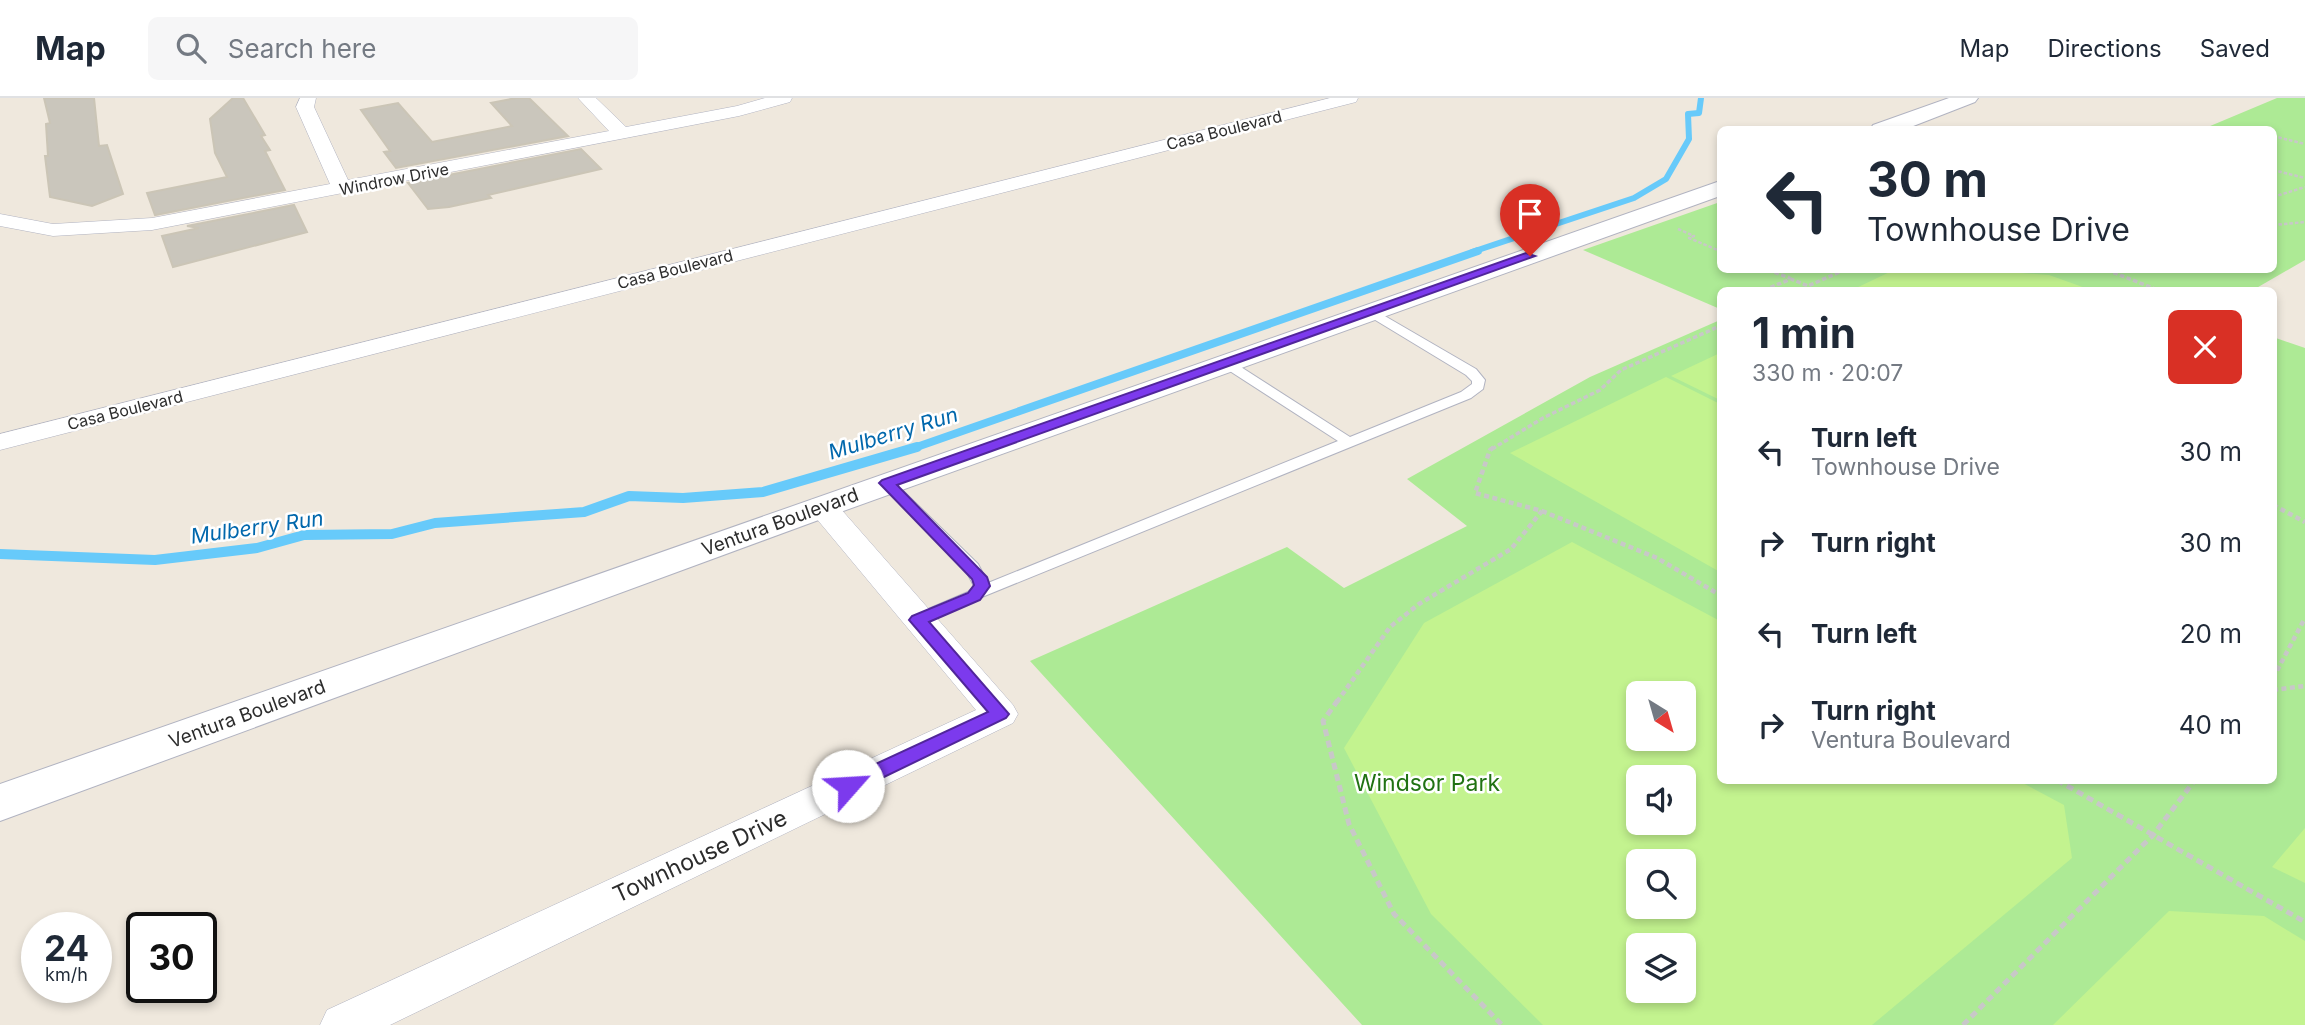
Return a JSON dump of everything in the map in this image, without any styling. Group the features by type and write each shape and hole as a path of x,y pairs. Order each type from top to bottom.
{"street":[{"path":"308,98 305,107 342,189"},
{"path":"586,98 622,134"},
{"name":"Windrow Drive","path":"1,221 53,230 118,228 204,216 739,111 784,98"},
{"name":"Casa Boulevard","path":"0,442 1350,98"},
{"path":"1892,126 1968,98"},
{"name":"Ventura Boulevard","path":"0,803 822,506 1717,189"},
{"name":"Townhouse Drive","path":"343,1025 1000,714 822,506"}],"lane":[{"path":"918,620 980,592 1466,395 1478,386 1479,380 1471,372 1371,312"},
{"path":"1226,363 1349,442"},
{"path":"887,483 972,567 982,586 980,592"}],"path":[{"path":"2277,137 2305,144"},
{"path":"2277,171 2305,178"},
{"path":"2277,196 2305,187"},
{"path":"2277,225 2305,222"},
{"path":"1685,225 1678,229 1694,236 1689,238 1717,250"},
{"path":"1776,273 1808,286 1837,273"},
{"path":"2115,273 2150,287"},
{"path":"1771,287 1791,279"},
{"path":"1717,327 1621,370 1600,390 1543,418 1490,450 1475,493 1542,511 1657,558 1717,593"},
{"path":"2277,507 2305,522"},
{"path":"1502,1025 1394,914 1349,824 1323,721 1390,627 1419,604 1511,549 1542,511"},
{"path":"2277,670 2305,618"},
{"path":"2277,690 2305,686"},
{"path":"2064,784 2305,922"},
{"path":"1963,1025 2153,835 2192,784"}],"green space":[{"path":"2277,98 2305,98 2305,260 2258,287 1717,287 1717,308 1583,250 1717,203 1717,273 2277,273 2277,126 2210,126"},
{"path":"1888,273 2021,273 2049,275 2083,287 1858,287"},
{"name":"Windsor Park","path":"1717,321 1717,784 2277,784 2277,338 2305,348 2305,1025 1362,1025 1030,661 1287,547 1344,588 1467,526 1407,479 1590,377"},
{"path":"1717,354 1717,399 1671,376"},
{"path":"1666,377 1717,402 1717,570 1510,453"},
{"path":"1572,542 1717,619 1717,784 2025,784 2064,805 2072,858 1872,1025 1543,1025 1431,914 1344,748 1424,623"},
{"path":"2305,828 2305,883 2272,867"},
{"path":"2169,911 2264,916 2305,941 2305,1025 2053,1025"}],"building":[{"path":"44,98 94,98 99,146 107,145 123,194 92,206 50,197 45,156 48,156 46,124 50,123"},
{"path":"233,98 243,98 265,135 261,136 270,150 265,151 285,190 155,215 147,193 227,177 215,153 210,119"},
{"path":"529,98 568,136 396,168 384,152 390,151 361,110 398,103 432,142 512,126 491,103"},
{"path":"581,149 601,169 488,195 491,198 449,207 428,209 408,183"},
{"path":"294,205 307,232 173,267 162,236 199,228 187,226"}],"waterway":[{"name":"Mulberry Run","path":"1472,252 1634,198 1666,179 1689,139 1688,114 1699,113 1701,98"},
{"name":"Mulberry Run","path":"915,447 1478,251"},
{"name":"Mulberry Run","path":"0,554 155,560 257,548 304,535 392,534 435,523 584,512 629,496 683,498 763,492 915,447"},
{"name":"Mulberry Run","path":"911,449 915,447"}],"route":[{"path":"848,786 1000,714 918,620 980,592 982,586 979,577 887,483 1530,256"}]}
